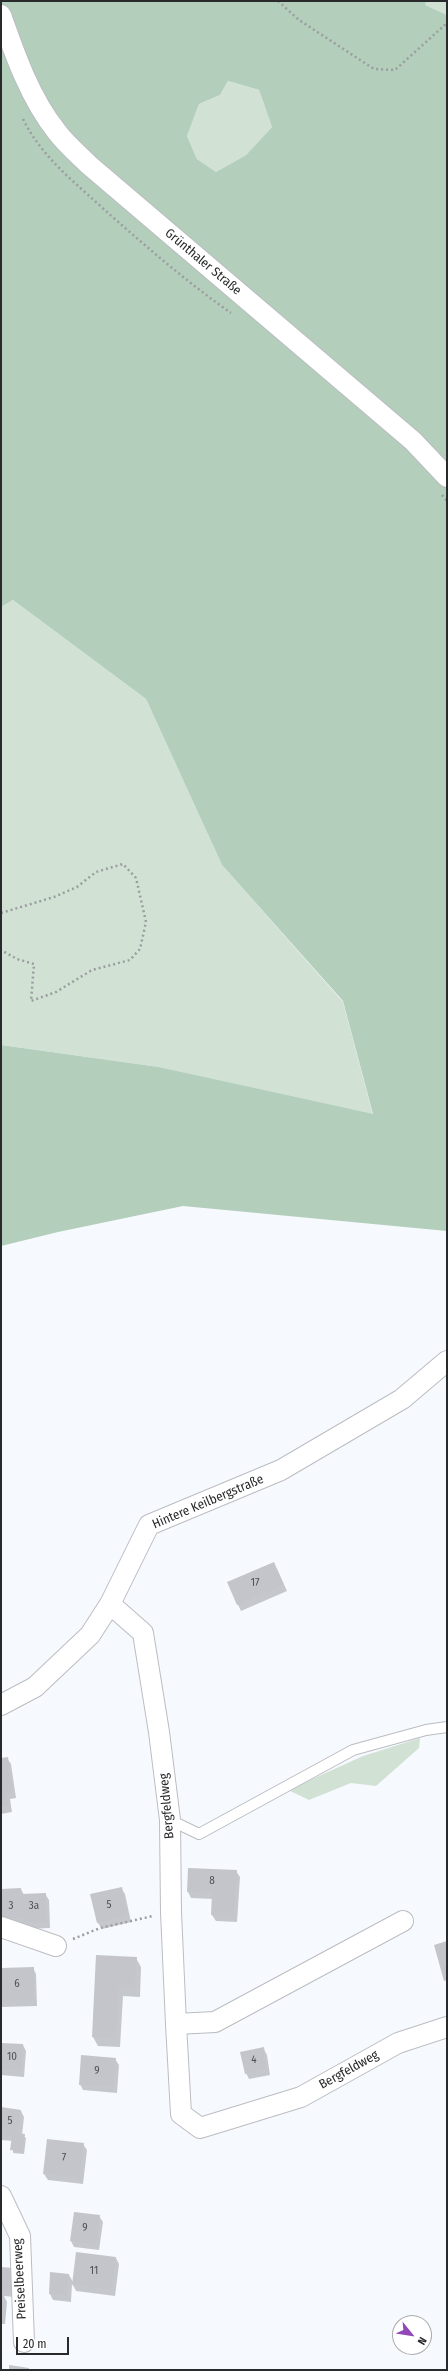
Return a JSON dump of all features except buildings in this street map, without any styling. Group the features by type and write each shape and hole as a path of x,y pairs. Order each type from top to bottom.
{"street":[{"name":"Grünthaler Straße","path":"1,15 14,50 39,106 57,132 89,165 413,441 447,477"},
{"name":"Hintere Keilbergstraße","path":"1,1705 35,1687 90,1635 110,1604 149,1525 281,1470 402,1400 447,1361"},
{"name":"Bergfeldweg","path":"110,1604 143,1633 159,1732 170,1820 171,1912 181,2114 200,2128 301,2097 398,2043 447,2027"},
{"path":"176,2024 215,2022 403,1921"},
{"path":"1,1927 56,1946"},
{"name":"Preiselbeerweg","path":"1,2196 20,2236 24,2342"}],"lane":[{"path":"170,1820 200,1834 353,1750 426,1730 447,1727"}],"path":[{"path":"278,1 299,20 374,69 395,70 447,23"},
{"path":"1,913 54,897 77,887 96,872 123,864 136,878 146,922 140,949 130,960 92,970 56,992 31,1001 34,964 17,959 1,950"},
{"path":"56,1946 100,1928 171,1912"}],"green space":[{"path":"1,1 426,1 425,5 447,15 447,1231 183,1206 58,1232 1,1246 1,1045 159,1067 373,1114 343,1001 222,865 146,699 13,600 1,607","holes":["228,81 259,90 272,127 246,155 216,172 197,159 187,136 199,104 220,95"]},
{"path":"426,1 447,1 447,15 424,5"},
{"path":"228,81 259,90 272,127 246,155 216,172 197,159 187,136 199,104 220,95"},
{"path":"13,600 146,699 222,865 343,1002 373,1115 159,1067 1,1045 1,607"},
{"path":"420,1738 419,1748 376,1786 351,1783 309,1800 288,1790 363,1756"}]}
